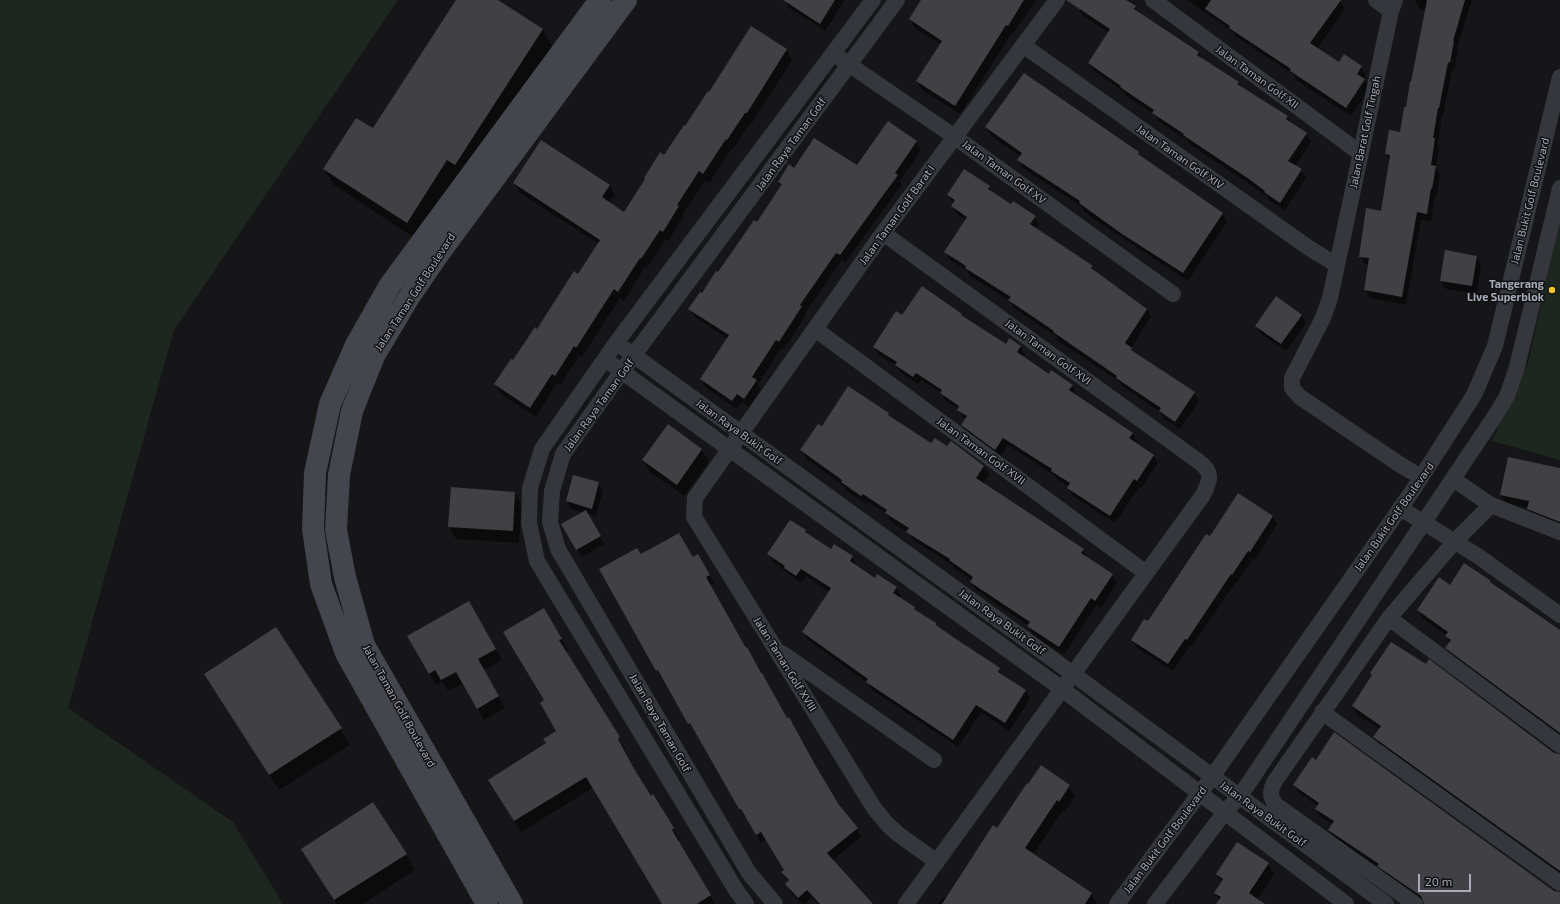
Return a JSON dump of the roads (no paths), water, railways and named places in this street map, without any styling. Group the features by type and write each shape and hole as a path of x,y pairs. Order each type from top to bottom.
{"street":[{"name":"Jalan Taman Golf Boulevard","path":"512,904 364,645 345,577 336,530 339,475 352,411 374,356 409,297 429,250 600,0"},
{"name":"Jalan Taman Golf Boulevard","path":"487,904 346,653 322,584 313,529 315,473 330,404 356,345 390,285 429,250 626,0"},
{"name":"Jalan Raya Taman Golf","path":"746,904 537,562 529,523 530,488 542,449 589,380 873,0"},
{"name":"Jalan Raya Taman Golf","path":"775,904 749,873 558,549 550,522 552,491 562,454 897,0"},
{"name":"Jalan Taman Golf Barat I","path":"741,433 883,233 1057,0"},
{"name":"Jalan Taman Golf XII","path":"1153,0 1360,153"},
{"path":"1376,0 1393,6"},
{"name":"Jalan Barat Golf Tingah","path":"1393,6 1360,153 1330,298 1323,318 1295,370 1292,378 1292,388 1300,397 1399,464 1421,477"},
{"name":"Jalan Taman Golf XIV","path":"1024,46 1309,248 1337,265"},
{"name":"Jalan Taman Golf XV","path":"833,53 955,137 1173,294"},
{"name":"Jalan Bukit Golf Boulevard","path":"1117,904 1212,777 1400,508 1474,395 1484,376 1495,346 1560,77"},
{"path":"1155,904 1225,812 1240,796 1507,396 1512,382 1560,188"},
{"name":"Jalan Taman Golf XVI","path":"883,233 1206,467 1210,475 1208,486 1146,573"},
{"name":"Jalan Taman Golf XVII","path":"815,329 1146,573"},
{"name":"Jalan Raya Bukit Golf","path":"616,343 1074,674 1386,904"},
{"name":"Jalan Raya Bukit Golf","path":"605,359 1062,689 1347,904"},
{"name":"Jalan Taman Golf XVIII","path":"741,433 695,498 694,517 874,808 887,824 898,834 937,862"},
{"path":"1453,479 1491,505 1560,532"},
{"path":"1415,904 1276,805 1270,792 1275,781 1388,618 1454,541 1491,505"},
{"path":"1400,508 1478,556 1560,615"},
{"path":"906,904 1146,573"},
{"path":"1388,618 1560,744"},
{"path":"776,649 934,760"},
{"path":"1322,712 1560,883"},
{"path":"1347,904 1361,886"}],"place":[{"name":"Tangerang Live Superblok","path":"1552,290"}]}
